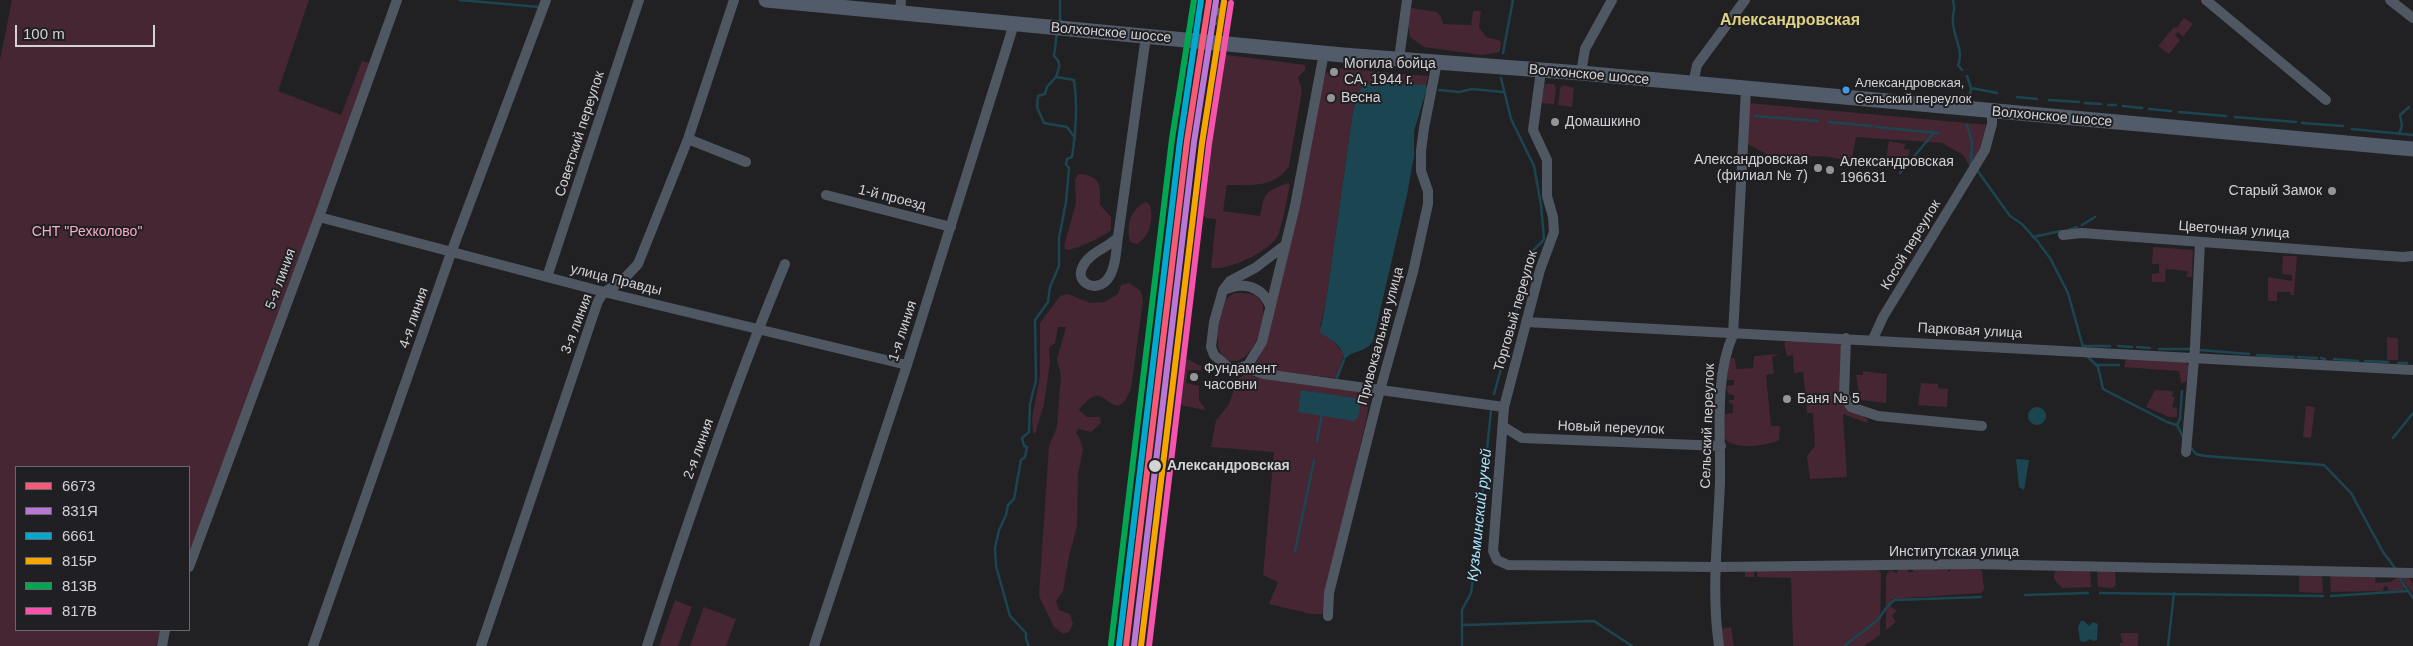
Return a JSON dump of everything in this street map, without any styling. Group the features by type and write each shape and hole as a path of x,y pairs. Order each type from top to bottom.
{"main road":[{"name":"Волхонское шоссе","path":"766,0 900,6 1014,24 1541,72 1580,73 2413,150"}],"street":[{"name":"5-я линия","path":"190,564 319,217 397,0"},
{"name":"4-я линия","path":"313,646 451,253 546,0"},
{"name":"Советский переулок","path":"547,277 639,0"},
{"name":"3-я линия","path":"481,646 598,301 604,292 621,282 638,264 688,139 734,0"},
{"path":"1399,59 1407,0"},
{"path":"1580,73 1585,49 1612,0"},
{"path":"1693,84 1698,63 1745,0"},
{"path":"2206,0 2326,100"},
{"path":"2390,0 2413,18"},
{"name":"1-я линия","path":"814,646 907,366 1014,24"},
{"path":"1118,237 1110,245 1087,260 1081,268 1084,282 1091,286 1098,286 1106,281 1112,269 1118,237 1146,36"},
{"path":"1284,246 1255,268 1230,281 1223,290 1212,335 1212,347 1214,355 1230,368 1237,369 1248,365 1262,342 1295,206 1324,53"},
{"name":"Привокзальная улица","path":"1328,616 1329,593 1380,389 1413,272 1428,204 1428,191 1422,171 1422,151 1424,128 1437,62"},
{"name":"Торговый переулок","path":"1497,560 1493,551 1504,427 1504,407 1540,270 1554,232 1547,196 1547,160 1534,130 1541,72"},
{"name":"Сельский переулок","path":"1719,646 1716,567 1721,446 1721,386 1725,354 1733,335 1746,88"},
{"name":"Косой переулок","path":"1873,339 1888,309 1979,160 1988,142 1992,124 1992,111"},
{"path":"688,139 746,162"},
{"name":"1-й проезд","path":"826,195 951,227"},
{"name":"улица Правды","path":"319,217 604,292 758,328 907,366"},
{"name":"Цветочная улица","path":"2063,235 2082,233 2408,257"},
{"path":"2186,452 2192,358 2195,347 2200,242"},
{"name":"2-я линия","path":"647,646 699,487 758,328 785,264"},
{"path":"1223,290 1234,285 1244,285 1257,289 1266,295 1270,306"},
{"name":"Парковая улица","path":"1526,322 1733,335 1873,339 2413,370"},
{"path":"1846,338 1844,396 1851,407 1878,416 1982,426"},
{"path":"1248,365 1252,370 1264,374 1504,407"},
{"name":"Новый переулок","path":"1504,427 1522,438 1721,446"},
{"name":"Институтская улица","path":"1497,560 1508,565 1716,567 1971,564 2413,573"},
{"path":"162,646 165,631"}],"green space":[{"name":"СНТ \"Рехколово\"","path":"12,0 309,0 278,91 341,115 362,61 372,64 190,551 190,466 15,466 15,631 160,631 156,646 0,646 0,60"},
{"path":"1411,8 1437,12 1443,24 1471,25 1473,11 1481,11 1479,27 1486,37 1501,41 1500,52 1482,55 1424,47 1410,37 1408,26"},
{"path":"2184,18 2193,24 2183,37 2178,32 2175,35 2180,40 2169,54 2158,46"},
{"path":"1220,54 1305,65 1305,70 1298,77 1302,91 1289,166 1284,173 1270,182 1253,185 1227,185 1223,211 1260,216 1267,194 1288,183 1290,185 1278,235 1267,247 1248,259 1228,266 1211,268 1216,219 1206,218 1203,215"},
{"path":"1334,68 1428,76 1426,85 1363,85 1358,94 1353,111 1326,301 1320,326 1344,354 1337,378 1262,370 1255,366 1267,339 1325,74"},
{"path":"1545,84 1554,84 1556,88 1554,104 1541,103"},
{"path":"1563,85 1574,88 1572,107 1558,105 1560,88"},
{"path":"1748,103 1989,125 1984,147 1971,169 1963,155 1942,143 1856,137 1851,162 1837,158 1814,156 1794,162 1768,155 1746,143"},
{"path":"1889,141 1905,144 1904,149 1910,150 1905,167 1885,164"},
{"path":"1078,174 1091,177 1098,183 1100,187 1100,205 1111,217 1111,230 1089,243 1066,250 1064,246 1076,203 1075,180"},
{"path":"1146,202 1150,205 1151,210 1148,232 1137,244 1130,242 1130,219 1136,209"},
{"path":"2153,247 2193,250 2192,277 2186,277 2188,271 2166,269 2165,282 2152,282 2152,274 2159,273 2159,264 2152,264"},
{"path":"2283,256 2297,256 2294,295 2291,295 2290,292 2277,292 2277,301 2268,301 2268,277 2292,281 2292,275 2282,274"},
{"path":"1129,283 1141,291 1143,301 1131,389 1125,401 1118,406 1096,396 1088,400 1079,410 1087,417 1100,417 1101,423 1091,432 1079,429 1076,433 1083,449 1078,475 1077,527 1069,556 1063,591 1056,601 1059,610 1070,614 1073,624 1069,632 1063,634 1054,627 1039,596 1049,446 1057,427 1061,375 1057,359 1066,327 1058,327 1055,343 1049,348 1050,362 1044,404 1035,434 1033,432 1032,418 1040,376 1040,323 1060,296 1068,294 1090,303 1104,302 1118,294 1121,285"},
{"path":"1235,293 1258,297 1263,307 1263,318 1261,329 1250,351 1242,358 1234,361 1224,358 1221,354 1218,332 1220,315 1225,301"},
{"path":"2387,337 2398,338 2398,360 2387,360"},
{"path":"1811,340 1839,342 1843,349 1842,398 1868,420 1867,423 1843,414 1847,477 1810,479 1807,456 1815,446 1813,413 1807,413 1803,372 1794,373 1793,355 1787,356 1784,344 1786,341 1802,342"},
{"path":"1779,354 1772,357 1774,374 1766,375 1771,426 1780,426 1779,440 1750,446 1742,446 1728,441 1724,437 1725,414 1733,413 1733,404 1729,403 1729,400 1734,400 1734,395 1728,394 1726,386 1734,385 1734,380 1728,380 1726,377 1728,358 1735,358 1736,369 1753,368 1754,356"},
{"path":"1187,359 1201,366 1201,370 1188,370 1186,383 1199,386 1199,401 1205,408 1204,410 1180,405 1183,363"},
{"path":"2126,359 2185,361 2189,367 2189,379 2181,383 2179,371 2124,367"},
{"path":"1863,371 1887,374 1886,403 1860,400 1856,375 1863,375"},
{"path":"1247,373 1254,377 1371,392 1365,426 1326,590 1325,614 1311,614 1269,604 1278,582 1263,575 1274,452 1211,447 1216,420 1228,406 1238,379"},
{"path":"1921,383 1938,384 1938,388 1948,389 1947,407 1918,405"},
{"path":"2155,390 2173,391 2172,397 2175,397 2172,407 2177,408 2177,417 2169,417 2146,407"},
{"path":"2306,406 2315,407 2311,438 2303,437"},
{"path":"1876,568 1881,573 1880,635 1864,646 1793,646 1791,578 1757,577 1757,570 1754,570 1754,577 1745,577 1745,569"},
{"path":"1949,568 1948,572 1950,572 1951,568 1982,570 1984,589 1981,593 1891,599 1891,607 1897,610 1892,616 1896,622 1886,630 1886,576 1890,570 1897,573 1898,569 1909,569 1908,572 1913,572 1913,569"},
{"path":"2056,570 2090,570 2091,587 2062,588 2054,578"},
{"path":"2097,571 2115,571 2116,585 2112,588 2098,587"},
{"path":"2299,574 2322,574 2323,593 2299,592"},
{"path":"2333,574 2376,577 2375,583 2390,582 2400,576 2408,577 2413,583 2413,594 2402,579 2399,581 2405,587 2403,590 2388,591 2388,587 2384,586 2383,591 2331,592 2330,578"},
{"path":"675,600 692,607 678,646 659,646"},
{"path":"704,607 736,619 726,646 690,646"},
{"path":"1731,627 1734,646 1722,646 1720,629"},
{"path":"2120,633 2138,633 2138,646 2120,646 2120,643 2123,643"}],"water":[{"path":"1374,83 1426,85 1427,88 1414,131 1414,156 1407,195 1373,341 1367,347 1351,354 1344,360 1342,350 1320,332 1353,111 1363,85"},
{"path":"1301,390 1361,399 1358,418 1354,421 1298,412"},
{"path":"2037,407 2043,410 2046,416 2043,422 2037,425 2031,422 2028,416 2031,410"},
{"path":"2016,459 2029,460 2024,490 2019,487"},
{"path":"2081,621 2084,621 2089,626 2093,622 2098,624 2097,640 2080,641 2078,627"}],"waterway":[{"path":"460,0 539,7"},
{"path":"1060,0 1060,22"},
{"name":"Кузьминский ручей","path":"1503,53 1513,0"},
{"path":"1953,0 1953,23 1960,55 1958,65 1962,70"},
{"path":"1029,646 1026,633 1010,616 996,566 995,548 1008,505 1014,499 1021,460 1025,457 1027,447 1024,446 1022,438 1029,432 1030,404 1036,380 1035,320 1048,302 1050,287 1059,266 1059,238 1066,202 1069,168 1066,164 1067,159 1072,157 1075,138 1074,80 1056,77 1059,66 1054,56 1057,32"},
{"path":"1967,76 1971,88 1970,95"},
{"path":"1056,77 1047,87 1045,94 1038,96 1037,107 1044,123 1067,127 1075,138"},
{"name":"Кузьминский ручей","path":"1501,78 1511,119 1534,166 1541,205 1544,239 1529,256 1532,260 1526,273"},
{"path":"1971,88 1997,93"},
{"path":"1439,90 1459,92 1472,89 1503,92"},
{"path":"2017,97 2037,99"},
{"path":"2049,100 2079,102"},
{"path":"2085,103 2101,104"},
{"path":"2108,105 2116,105"},
{"path":"2123,106 2142,108"},
{"path":"2399,134 2402,126 2400,115 2409,107"},
{"path":"2149,109 2171,111"},
{"path":"2179,112 2226,116"},
{"path":"1755,116 1818,121"},
{"path":"2235,117 2296,122"},
{"path":"1829,122 1872,126"},
{"path":"2302,123 2343,126"},
{"path":"1967,125 1972,143 1971,165"},
{"path":"1876,127 1938,133"},
{"path":"2352,129 2413,135"},
{"path":"1900,173 1933,134"},
{"path":"1977,170 2010,216 2022,224 2039,243"},
{"path":"2082,225 2095,217"},
{"path":"2069,230 2077,227"},
{"path":"2033,237 2061,231"},
{"path":"2040,245 2050,258 2068,293 2083,347"},
{"name":"Кузьминский ручей","path":"1513,327 1522,287"},
{"name":"Кузьминский ручей","path":"1494,394 1510,337"},
{"path":"2084,346 2110,346"},
{"path":"2118,346 2132,347"},
{"path":"2137,347 2150,348"},
{"path":"2159,349 2190,349"},
{"path":"2199,350 2249,354"},
{"path":"2257,355 2294,357"},
{"path":"2088,357 2098,367 2103,389 2167,422 2177,425 2183,437"},
{"path":"2298,357 2317,358"},
{"path":"2321,358 2325,359"},
{"path":"2334,359 2358,361"},
{"path":"1337,378 1344,360"},
{"path":"2365,361 2388,362"},
{"path":"2398,363 2407,363"},
{"path":"2096,365 2119,365"},
{"path":"2177,425 2180,419 2182,391"},
{"name":"Кузьминский ручей","path":"1462,646 1462,610 1471,593 1491,411"},
{"path":"2393,438 2413,413"},
{"path":"1317,441 1322,414"},
{"path":"2191,448 2196,454 2205,456 2324,465 2351,493 2383,552 2395,568"},
{"path":"1295,551 1314,461"},
{"path":"2400,579 2413,598"},
{"path":"2331,596 2407,591"},
{"path":"2025,595 2088,593"},
{"path":"2100,593 2323,596"},
{"path":"2168,646 2174,593"},
{"path":"1844,646 1878,620 1894,600 1981,597"},
{"path":"1464,625 1594,621 1632,646"}],"railway":[{"path":"1215,23 1220,0"}],"transit line":[{"name":"813В","path":"1111,644 1172,139 1194,0"},
{"name":"6661","path":"1119,645 1180,140 1201,0"},
{"name":"6673","path":"1126,646 1187,141 1209,0"},
{"name":"831Я","path":"1134,646 1194,142 1216,1"},
{"name":"815Р","path":"1141,646 1202,143 1224,2"},
{"name":"817В","path":"1149,646 1209,144 1231,3"}],"place":[{"name":"Могила бойца СА, 1944 г.","path":"1334,72"},
{"name":"Александровская, Сельский переулок","path":"1846,90"},
{"name":"Весна","path":"1331,98"},
{"name":"Домашкино","path":"1555,122"},
{"name":"Александровская (филиал № 7)","path":"1818,168"},
{"name":"Александровская 196631","path":"1830,170"},
{"name":"Старый Замок","path":"2332,191"},
{"name":"Фундамент часовни","path":"1194,377"},
{"name":"Баня № 5","path":"1787,399"},
{"name":"Александровская","path":"1155,466"}],"district":[{"name":"Александровская","path":"1790,21"}]}
